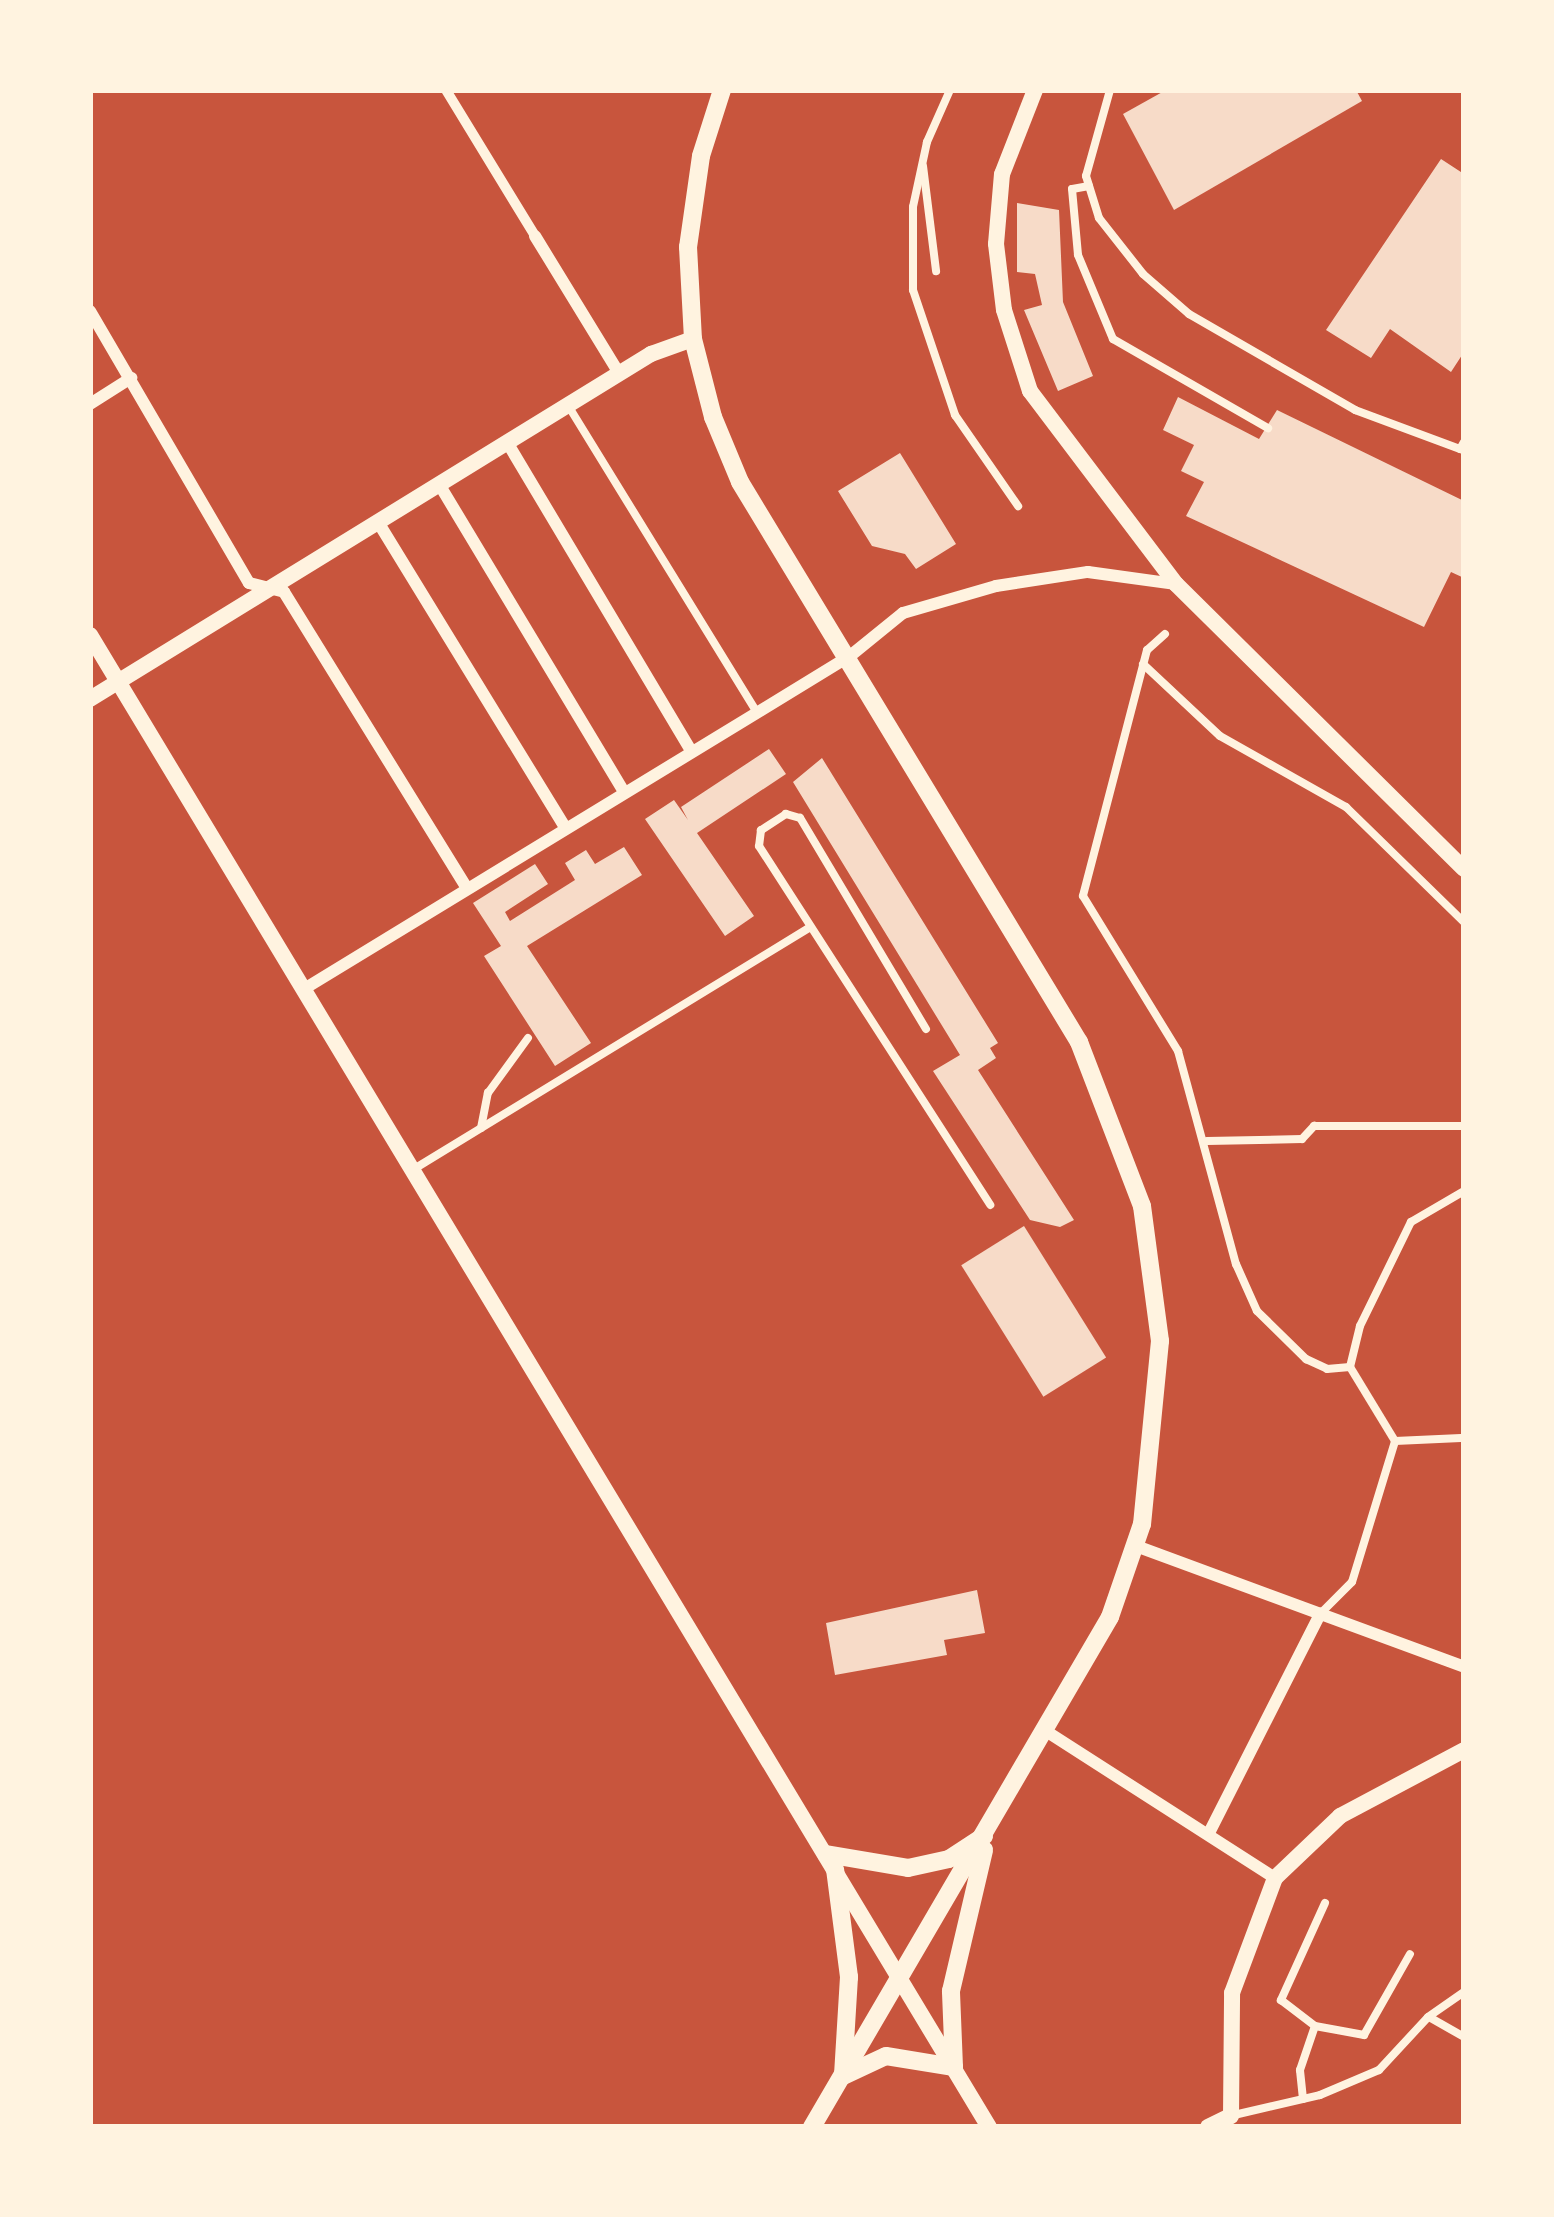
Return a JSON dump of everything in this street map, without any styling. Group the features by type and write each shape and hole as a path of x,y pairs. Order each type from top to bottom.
{"main road":[{"path":"722,90 692,202 693,339 740,482 850,656 1079,1042 1130,1165 1154,1261 1160,1341 1136,1546 1111,1617 1049,1733 812,2127"},
{"path":"843,2075 849,1977 830,1862 908,1868 949,1859 988,1834"},
{"path":"843,2075 886,2056 954,2067 951,1991 988,1834"}],"street":[{"path":"446,90 619,374"},
{"path":"1035,90 1011,145 997,207 1011,341 1056,431 1176,584 1464,869"},
{"path":"90,311 249,584 284,592 466,887"},
{"path":"90,699 619,374 693,339"},
{"path":"90,404 131,378"},
{"path":"507,442 691,752"},
{"path":"439,484 624,792"},
{"path":"378,522 565,827"},
{"path":"304,989 850,656 903,613 996,586 1088,572 1176,584"},
{"path":"90,635 989,2127"},
{"path":"1136,1546 1464,1667"},
{"path":"1209,1833 1255,1753 1320,1615"},
{"path":"1049,1733 1275,1878"},
{"path":"1208,2127 1233,2121 1232,1993 1275,1878 1340,1816 1464,1750"}],"lane":[{"path":"950,90 922,162 910,234 918,313 955,415 1018,506"},
{"path":"1110,90 1090,186 1099,218 1143,274 1189,314 1355,410 1460,449 1464,442"},
{"path":"922,162 935,272"},
{"path":"1090,186 1072,189 1078,254 1113,339 1268,428"},
{"path":"568,405 757,712"},
{"path":"1166,634 1143,664 1083,896 1163,1021 1207,1141 1236,1264 1257,1311 1306,1359 1327,1369 1350,1367"},
{"path":"1143,664 1220,736 1346,807 1464,922"},
{"path":"926,1029 800,818 786,814 761,830 759,846 990,1205"},
{"path":"413,1170 810,927"},
{"path":"481,1130 488,1093 528,1038"},
{"path":"1207,1141 1302,1139 1314,1126 1464,1126"},
{"path":"1320,1615 1352,1582 1395,1441 1350,1367 1360,1326 1411,1222 1464,1191"},
{"path":"1395,1441 1461,1438"},
{"path":"1325,1903 1281,2000 1315,2026 1364,2035 1410,1954"},
{"path":"1233,2121 1378,2069 1427,2017 1464,1992"},
{"path":"1427,2017 1464,2037"},
{"path":"1303,2099 1300,2069 1315,2026"}],"building":[{"path":"1166,90 1356,90 1362,101 1174,210 1123,114"},
{"path":"1441,159 1464,174 1464,352 1451,372 1390,329 1371,358 1326,330"},
{"path":"1017,203 1059,210 1063,302 1093,376 1058,391 1024,310 1042,305 1035,274 1017,272"},
{"path":"1178,397 1259,439 1277,410 1464,501 1464,578 1451,572 1424,627 1186,516 1204,482 1181,471 1194,445 1163,430"},
{"path":"900,453 956,544 916,569 905,554 872,546 838,491"},
{"path":"769,749 786,774 697,833 754,916 725,936 645,819 674,800 688,820 681,807"},
{"path":"822,758 998,1043 990,1048 996,1058 978,1070 1074,1220 1060,1227 1030,1220 933,1071 960,1055 793,782"},
{"path":"624,847 642,875 527,946 591,1043 555,1066 484,956 501,946 473,903 535,864 548,884 505,912 510,921 575,880 565,863 586,850 595,864"},
{"path":"1024,1226 1106,1357 1043,1397 961,1265"},
{"path":"977,1590 985,1633 944,1640 947,1655 835,1675 826,1623"}]}
